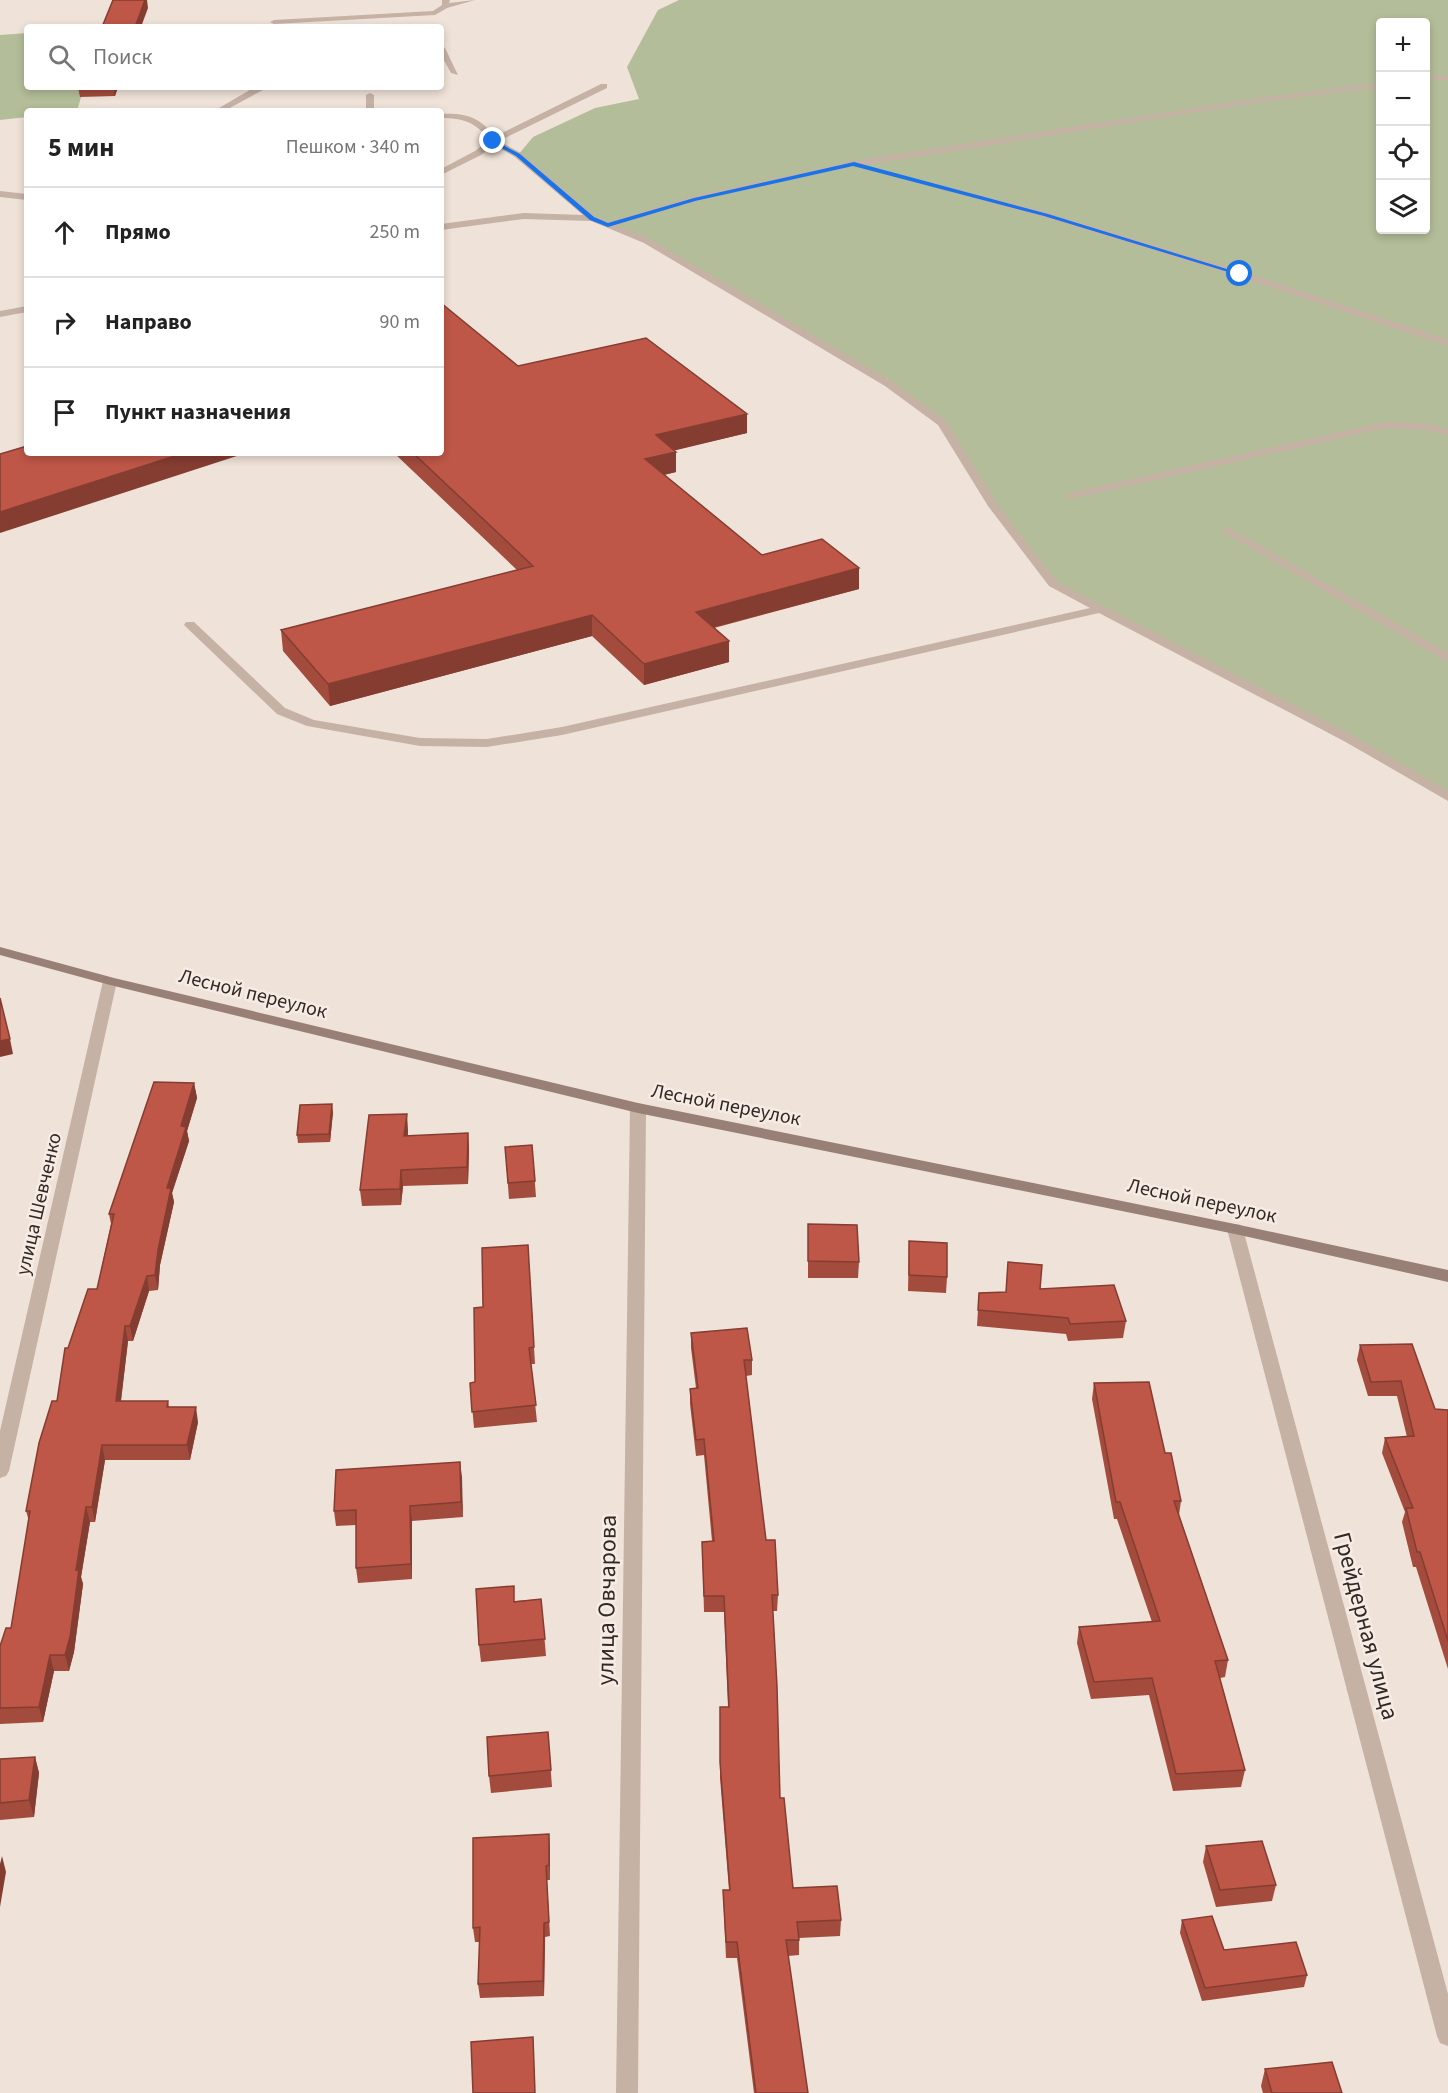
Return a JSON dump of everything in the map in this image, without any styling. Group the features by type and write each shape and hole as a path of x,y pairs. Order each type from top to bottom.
{"main road":[{"name":"Лесной переулок","path":"0,951 110,981 638,1108 1235,1229 1448,1276"}],"street":[{"path":"274,22 424,17 435,13 445,3 471,0"},
{"path":"334,24 359,18"},
{"path":"444,54 455,74"},
{"path":"1430,79 1448,78"},
{"path":"444,171 460,164 493,141 604,86"},
{"path":"608,225 694,199 854,164 1260,100 1376,86"},
{"path":"223,108 259,90"},
{"path":"370,95 370,108"},
{"path":"444,116 465,115 485,128 493,141 518,155 592,218 647,241 889,384 942,423 993,506 1053,584 1348,738 1448,797"},
{"path":"854,164 1046,215 1240,274 1448,343"},
{"path":"0,194 24,197"},
{"path":"444,227 524,216 592,218"},
{"path":"0,314 24,310"},
{"path":"1070,495 1385,425 1427,427 1448,432"},
{"path":"1227,530 1448,658"},
{"path":"190,625 281,711 311,723 420,742 487,743 562,731 1101,609"},
{"name":"улица Шевченко","path":"0,1471 110,981"},
{"name":"улица Овчарова","path":"627,2093 638,1108"},
{"name":"Грейдерная улица","path":"1235,1229 1448,2036"}],"green space":[{"path":"679,0 1448,0 1448,797 1053,584 993,506 942,423 889,384 647,241 592,218 518,155 533,137 595,108 639,99 627,67 658,10"},
{"path":"24,33 24,90 83,90 78,108 24,108 24,117 0,120 0,35"}],"building":[{"path":"113,0 145,0 136,24 103,24"},
{"path":"444,305 518,366 646,338 747,414 656,435 676,452 645,459 762,555 822,539 859,568 696,612 729,641 644,664 592,615 328,684 281,630 533,566 416,456 444,456"},
{"path":"24,447 24,456 175,456 0,512 0,454"},
{"path":"0,998 10,1039 0,1041"},
{"path":"154,1082 194,1083 181,1126 186,1127 167,1188 171,1188 155,1275 147,1276 130,1326 125,1326 116,1401 168,1401 167,1407 196,1407 187,1445 102,1445 92,1507 86,1507 76,1570 79,1569 70,1637 65,1655 50,1655 39,1707 0,1708 0,1646 6,1628 11,1628 30,1511 26,1511 39,1443 52,1401 57,1401 65,1348 68,1348 88,1289 97,1289 114,1214 109,1214"},
{"path":"332,1104 329,1134 297,1135 300,1105"},
{"path":"407,1114 404,1136 468,1133 467,1167 401,1170 400,1189 360,1190 369,1115"},
{"path":"532,1145 535,1181 508,1183 505,1147"},
{"path":"808,1224 857,1225 859,1262 808,1261"},
{"path":"909,1241 947,1243 947,1277 909,1275"},
{"path":"528,1245 534,1347 529,1348 536,1405 472,1412 470,1383 475,1382 474,1308 483,1307 482,1248"},
{"path":"1008,1262 1042,1265 1040,1289 1114,1285 1126,1321 1070,1324 1068,1318 978,1310 979,1293 1006,1292"},
{"path":"747,1328 752,1360 744,1360 766,1540 775,1540 778,1595 772,1595 780,1798 784,1798 793,1888 837,1886 841,1920 797,1922 799,1940 786,1940 808,2093 756,2093 737,1942 726,1942 723,1890 730,1890 720,1762 720,1707 729,1707 724,1596 704,1596 702,1542 714,1541 704,1439 696,1440 690,1389 698,1388 691,1333"},
{"path":"1412,1344 1435,1409 1448,1410 1448,1641 1420,1552 1417,1552 1406,1508 1413,1508 1385,1438 1414,1436 1401,1381 1371,1382 1360,1345"},
{"path":"1149,1382 1165,1453 1171,1453 1181,1501 1174,1501 1228,1660 1215,1661 1245,1770 1176,1774 1152,1678 1094,1682 1079,1627 1160,1621 1120,1502 1116,1502 1094,1383"},
{"path":"460,1462 461,1502 410,1506 411,1564 356,1568 356,1510 334,1511 336,1470"},
{"path":"514,1586 514,1602 541,1599 545,1639 479,1645 476,1589"},
{"path":"548,1732 551,1770 489,1776 487,1737"},
{"path":"35,1757 29,1800 0,1803 0,1759"},
{"path":"549,1834 549,1865 546,1866 549,1922 544,1923 543,1981 478,1984 480,1927 473,1928 473,1838"},
{"path":"1262,1841 1276,1885 1220,1890 1206,1846"},
{"path":"1212,1916 1224,1950 1296,1942 1307,1975 1205,1988 1182,1920"},
{"path":"533,2037 535,2093 473,2093 471,2042"},
{"path":"1332,2062 1342,2093 1272,2093 1265,2069"}],"route":[{"path":"493,141 518,155 592,218 608,225 694,199 854,164 1046,215 1240,274"}]}
